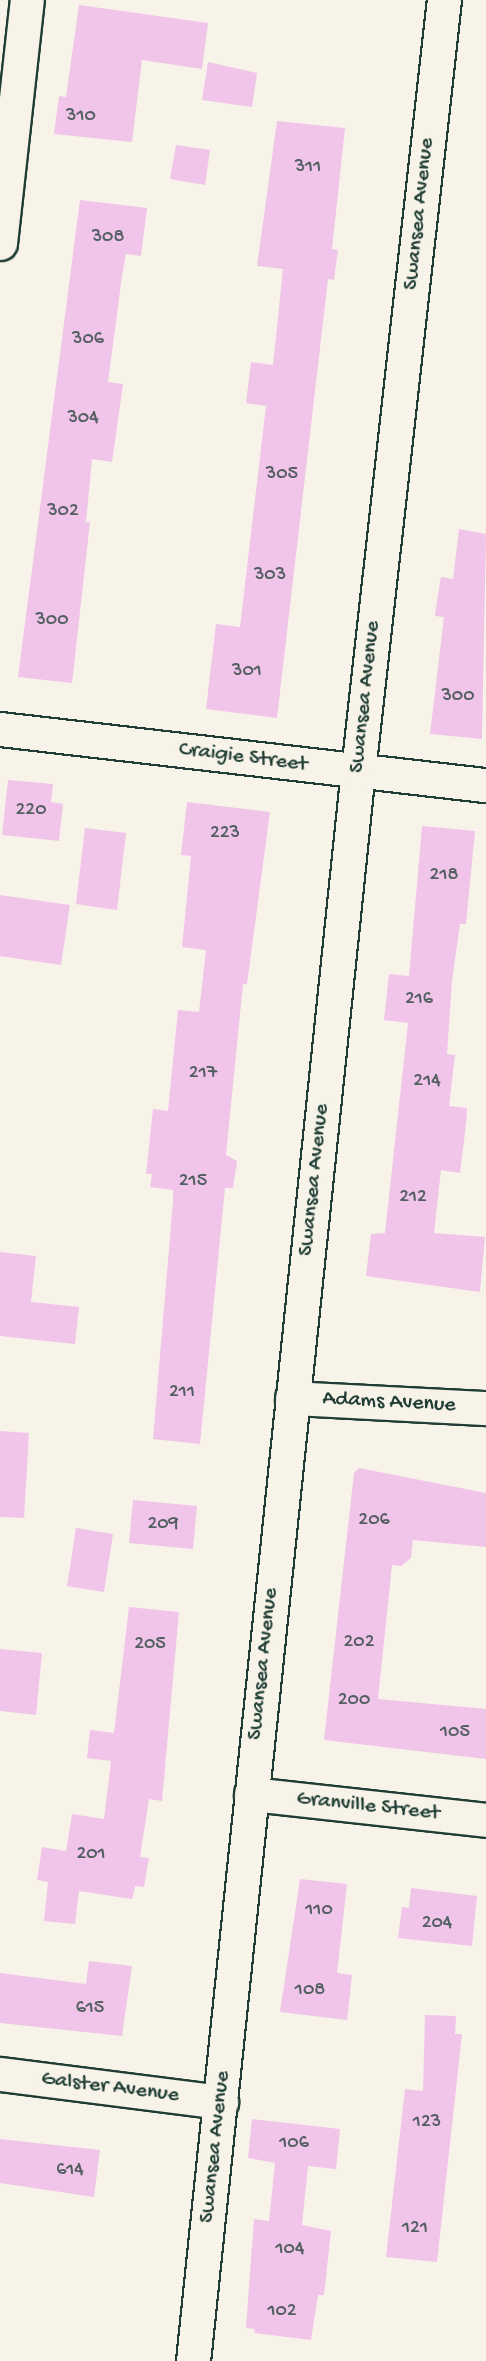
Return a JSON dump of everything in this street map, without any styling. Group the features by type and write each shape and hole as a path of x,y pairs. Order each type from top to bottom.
{"street":[{"path":"0,243 27,0"},
{"name":"Swansea Avenue","path":"193,2361 358,771 444,0"},
{"name":"Craigie Street","path":"0,729 486,784"},
{"name":"Adams Avenue","path":"292,1398 486,1408"},
{"name":"Granville Street","path":"251,1794 486,1820"},
{"name":"Galster Avenue","path":"0,2074 221,2102"}],"building":[{"path":"79,5 208,23 202,69 142,60 132,142 54,134 59,96 66,97"},
{"path":"208,62 257,73 252,107 202,100"},
{"path":"277,121 345,128 332,249 338,250 334,280 328,279 277,718 206,709 216,624 240,627 266,406 246,403 251,362 273,365 283,269 257,266"},
{"path":"176,145 210,150 205,185 170,179"},
{"path":"80,200 147,208 141,256 126,254 122,276 108,382 123,384 112,462 92,459 86,522 90,522 72,683 18,677"},
{"path":"459,529 486,534 482,739 430,734 444,617 435,616 438,594 441,577 453,579"},
{"path":"8,780 53,784 51,802 63,804 59,841 2,835"},
{"path":"187,802 270,812 247,984 243,984 226,1155 237,1161 233,1188 225,1188 200,1444 153,1439 173,1190 150,1187 152,1174 146,1174 153,1109 168,1111 178,1010 199,1012 206,950 182,947 191,856 181,855"},
{"path":"422,826 475,831 466,924 460,924 452,981 447,1054 455,1055 449,1106 467,1108 466,1124 460,1173 441,1170 434,1233 485,1237 480,1292 366,1276 371,1234 385,1233 408,1023 384,1020 389,974 409,976"},
{"path":"85,828 126,833 117,910 76,904"},
{"path":"0,895 70,905 61,965 0,956"},
{"path":"0,1252 36,1256 31,1302 79,1307 75,1344 0,1336"},
{"path":"0,1431 29,1433 24,1518 0,1517"},
{"path":"359,1468 486,1493 486,1547 413,1540 411,1558 401,1566 392,1565 378,1699 486,1709 486,1759 324,1740 354,1473"},
{"path":"133,1500 197,1506 193,1549 129,1543"},
{"path":"76,1528 113,1534 104,1592 67,1586"},
{"path":"129,1607 179,1612 162,1801 149,1799 140,1857 149,1858 144,1887 135,1886 132,1899 79,1891 75,1924 44,1921 48,1882 37,1880 42,1847 66,1851 72,1814 104,1819 111,1761 87,1758 90,1730 114,1733"},
{"path":"0,1649 42,1653 36,1715 0,1711"},
{"path":"300,1879 347,1884 337,1973 352,1975 347,2020 280,2012"},
{"path":"411,1888 477,1896 472,1946 398,1938 402,1907 409,1908"},
{"path":"89,1961 132,1966 122,2036 0,2023 0,1973 86,1984"},
{"path":"425,2015 456,2016 455,2034 462,2034 437,2262 386,2257 405,2089 423,2091"},
{"path":"252,2119 340,2129 336,2169 308,2166 302,2225 331,2231 324,2295 318,2295 311,2340 254,2333 255,2329 246,2328 254,2219 269,2221 275,2163 248,2158"},
{"path":"0,2139 100,2150 94,2197 0,2183"}]}
